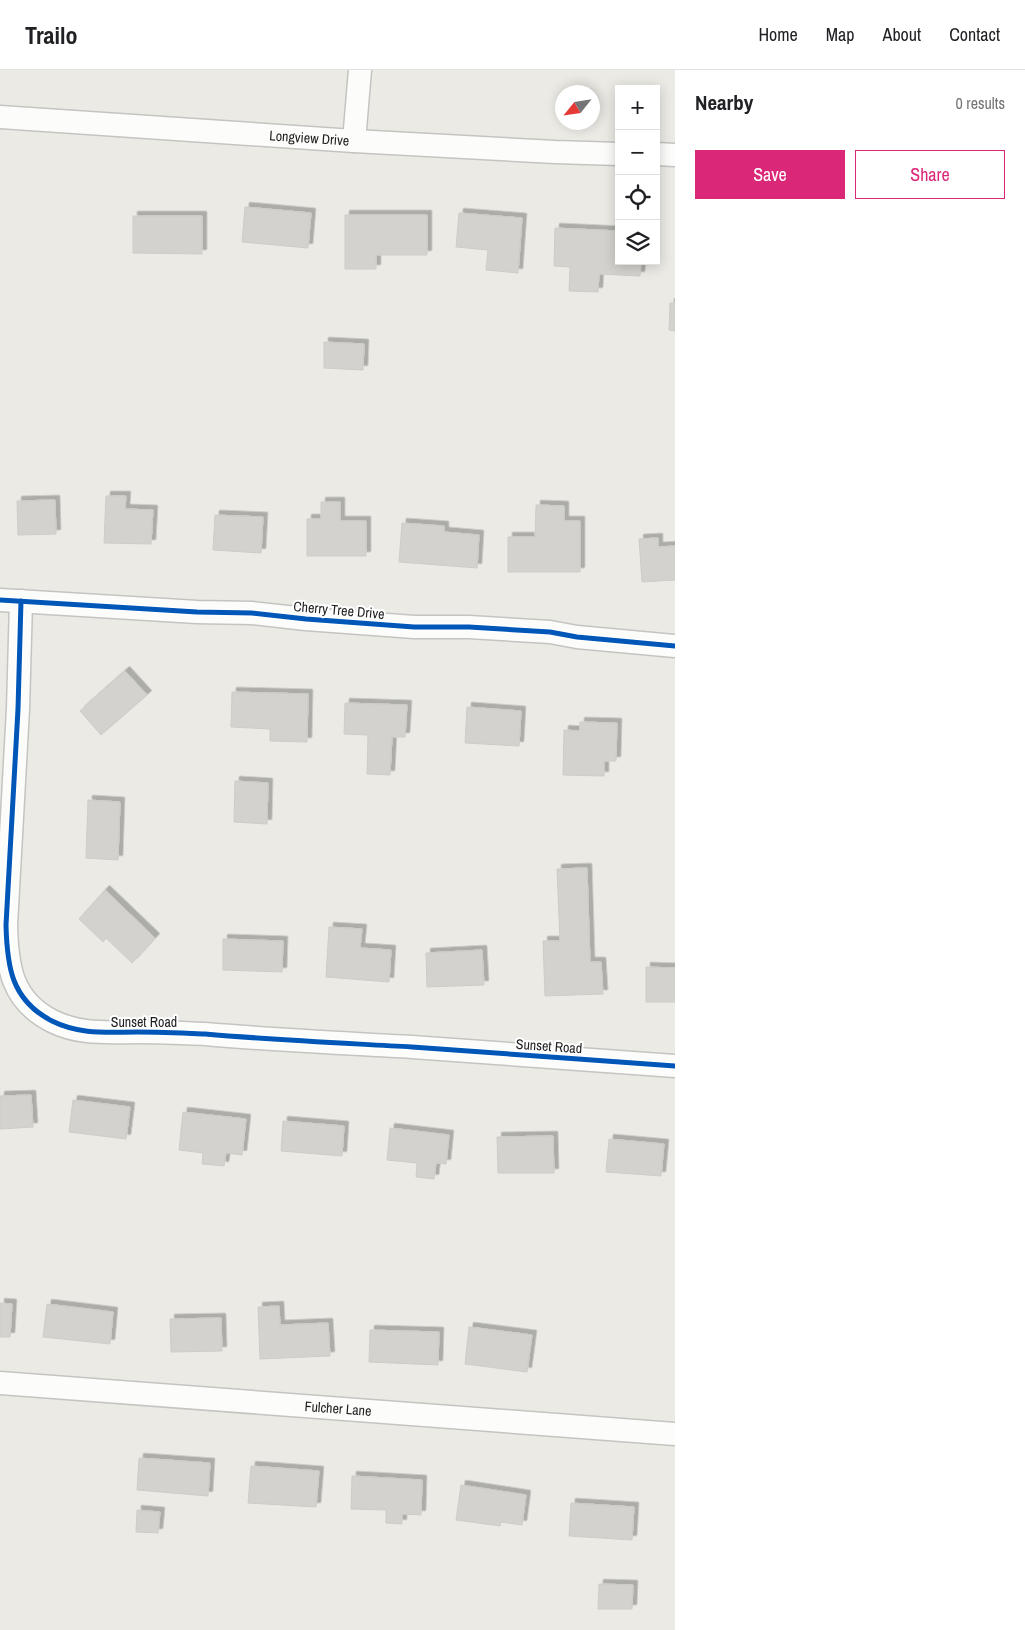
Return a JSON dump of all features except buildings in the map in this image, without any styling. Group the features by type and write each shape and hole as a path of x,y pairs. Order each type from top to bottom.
{"street":[{"path":"354,142 360,70"},
{"name":"Longview Drive","path":"0,116 354,142 615,154"},
{"path":"660,154 675,155"},
{"name":"Cherry Tree Drive","path":"10,600 197,612 252,613 414,627 469,627 550,632 675,646"},
{"name":"Sunset Road","path":"10,600 18,709 6,925 7,949 10,969 16,986 26,1001 38,1012 52,1021 67,1027 100,1033 203,1034 675,1066"},
{"name":"Fulcher Lane","path":"0,1383 675,1434"}],"cycle path":[{"path":"0,600 197,612 252,613 414,627 469,627 550,632 577,637 675,646"},
{"path":"21,601 18,709 6,925 10,968 14,980 20,992 38,1013 73,1029 94,1032 205,1034 675,1066"}]}
